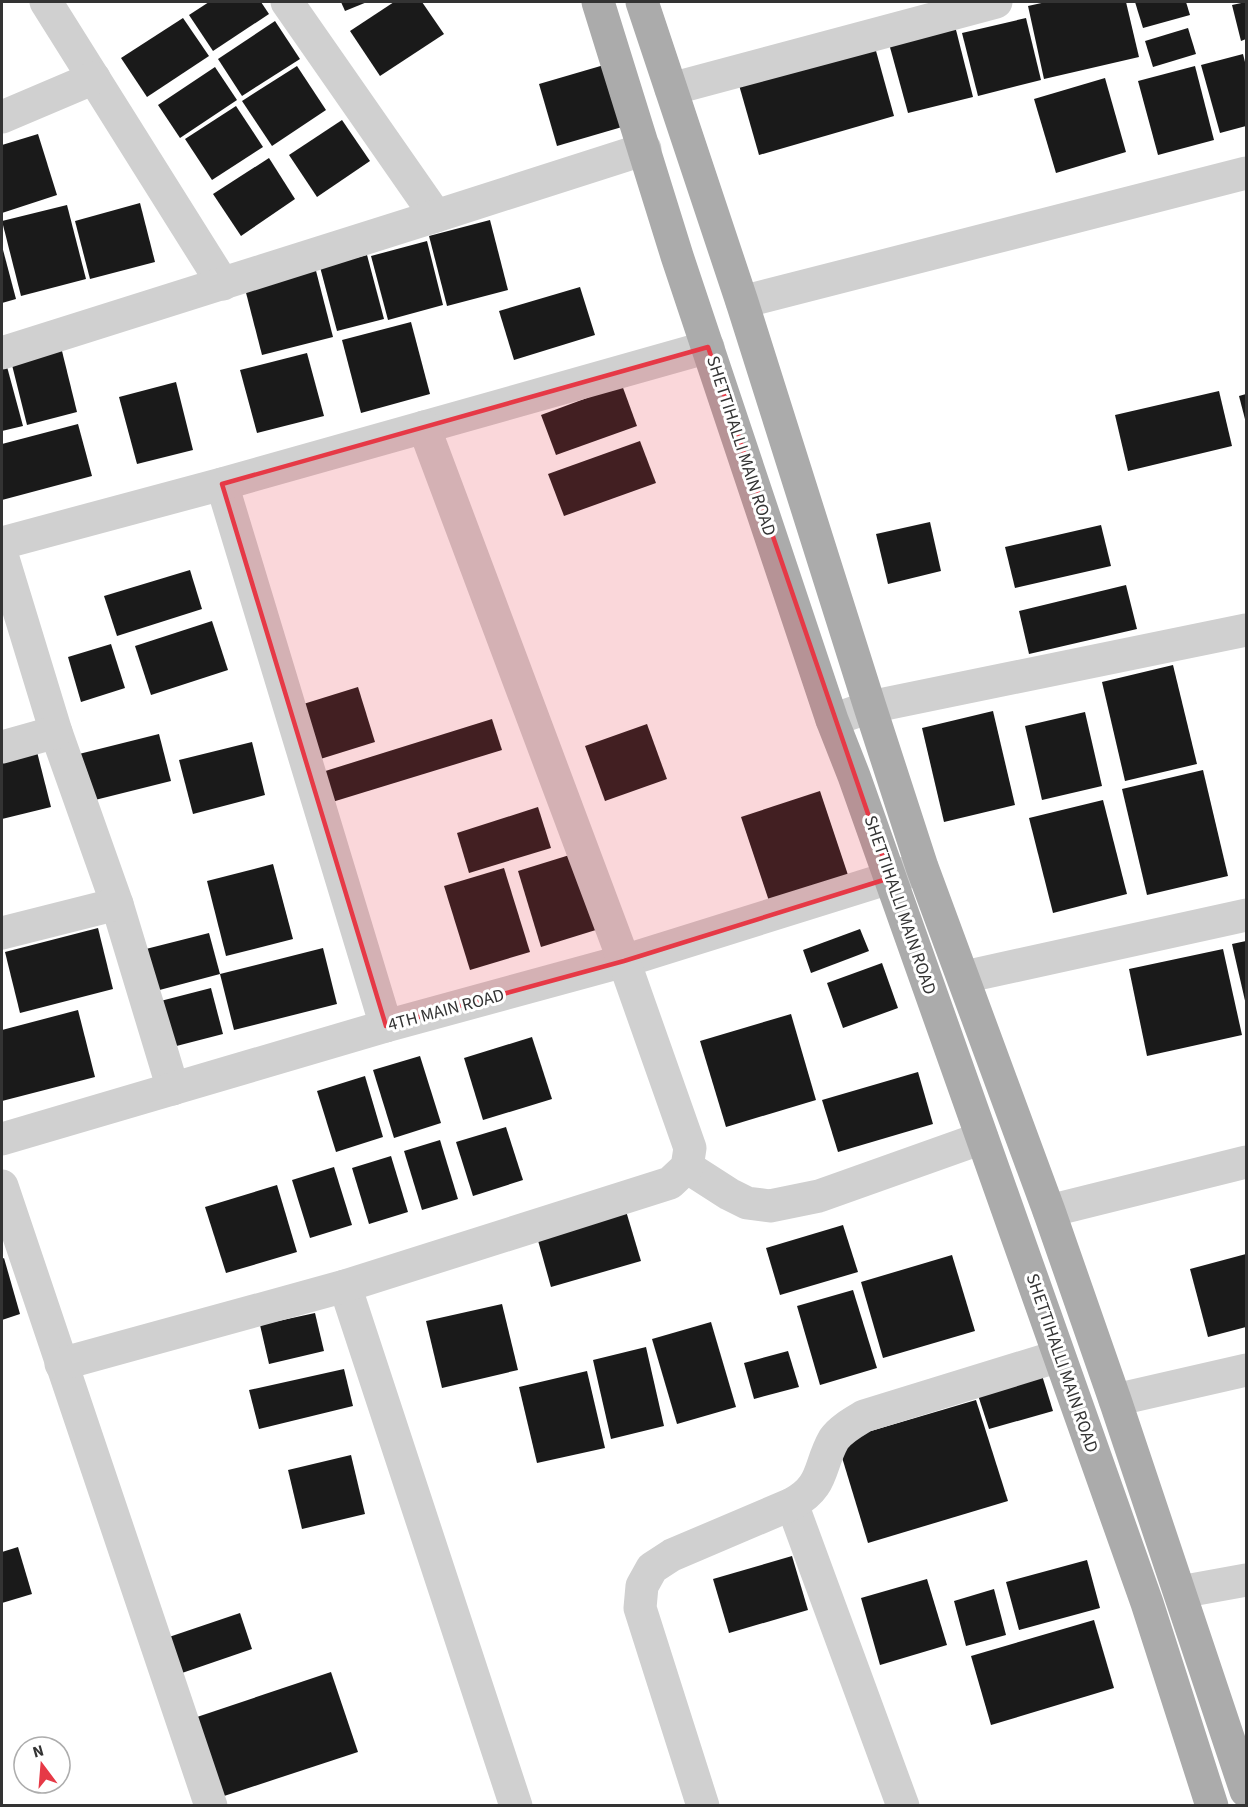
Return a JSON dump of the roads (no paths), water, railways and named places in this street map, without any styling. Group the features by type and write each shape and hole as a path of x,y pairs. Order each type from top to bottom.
{"main road":[{"name":"SHETTIHALLI MAIN ROAD","path":"598,2 677,256 832,720 854,776 1147,1603 1212,1806"},
{"name":"SHETTIHALLI MAIN ROAD","path":"642,2 742,302 922,867 1049,1211 1180,1592 1240,1757 1246,1791"}],"street":[{"path":"46,2 223,284"},
{"path":"287,2 436,216"},
{"path":"671,89 946,8 996,2"},
{"path":"2,117 94,78"},
{"path":"2,353 645,148"},
{"path":"742,302 1246,173"},
{"path":"2,543 424,428 708,347"},
{"path":"61,1364 345,1286 670,1183 687,1167 690,1148 624,961 424,428"},
{"path":"222,484 386,1026"},
{"path":"2,555 56,732 117,904 173,1089"},
{"path":"832,720 870,707 1246,630"},
{"path":"2,747 56,732"},
{"name":"4TH MAIN ROAD","path":"2,1139 386,1026 624,961 922,867"},
{"path":"2,933 117,904"},
{"path":"964,977 1246,915"},
{"path":"687,1167 747,1203 770,1206 819,1196 982,1138"},
{"path":"1049,1211 1246,1162"},
{"path":"2,1186 211,1806"},
{"path":"345,1286 516,1806"},
{"path":"703,1806 640,1608 642,1586 652,1568 672,1555 807,1496 819,1478 835,1437 864,1416 1059,1356"},
{"path":"1115,1400 1246,1370"},
{"path":"792,1504 903,1806"},
{"path":"1180,1592 1246,1580"}]}
